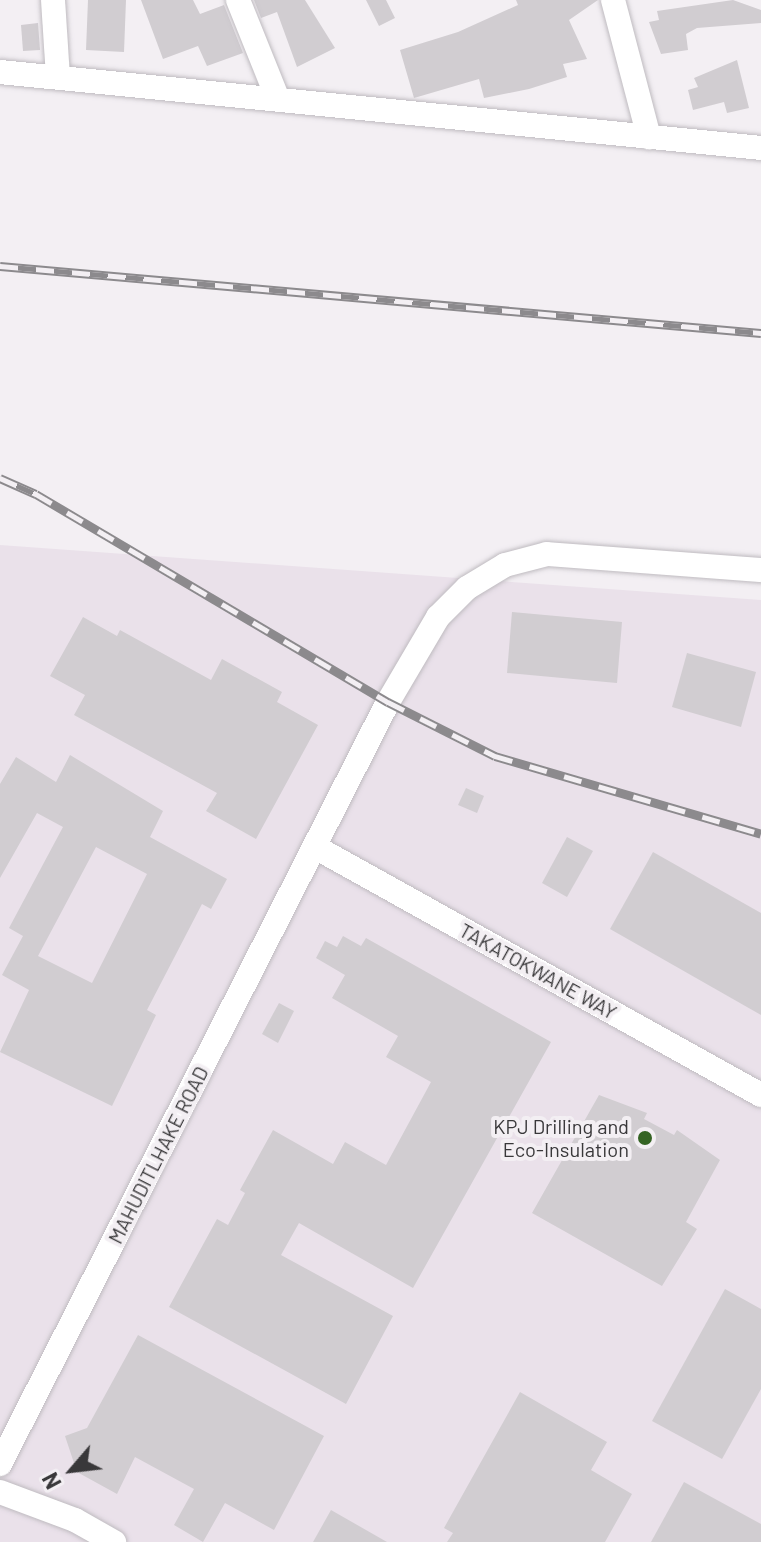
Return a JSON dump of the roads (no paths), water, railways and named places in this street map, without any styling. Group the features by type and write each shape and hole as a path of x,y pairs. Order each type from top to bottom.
{"street":[{"path":"53,0 58,77"},
{"path":"238,0 277,97"},
{"path":"616,0 649,137"},
{"path":"0,72 277,97 761,148"},
{"name":"MAHUDITLHAKE ROAD","path":"0,1464 398,685 438,617 467,588 505,565 547,554 761,570"},
{"name":"TAKATOKWANE WAY","path":"315,847 761,1095"},
{"path":"0,1492 75,1520 114,1542"}],"railway":[{"path":"0,266 761,333"},
{"path":"0,478 36,494 388,702 495,756 761,834"}],"place":[{"name":"KPJ Drilling and Eco-Insulation","path":"645,1138"}]}
